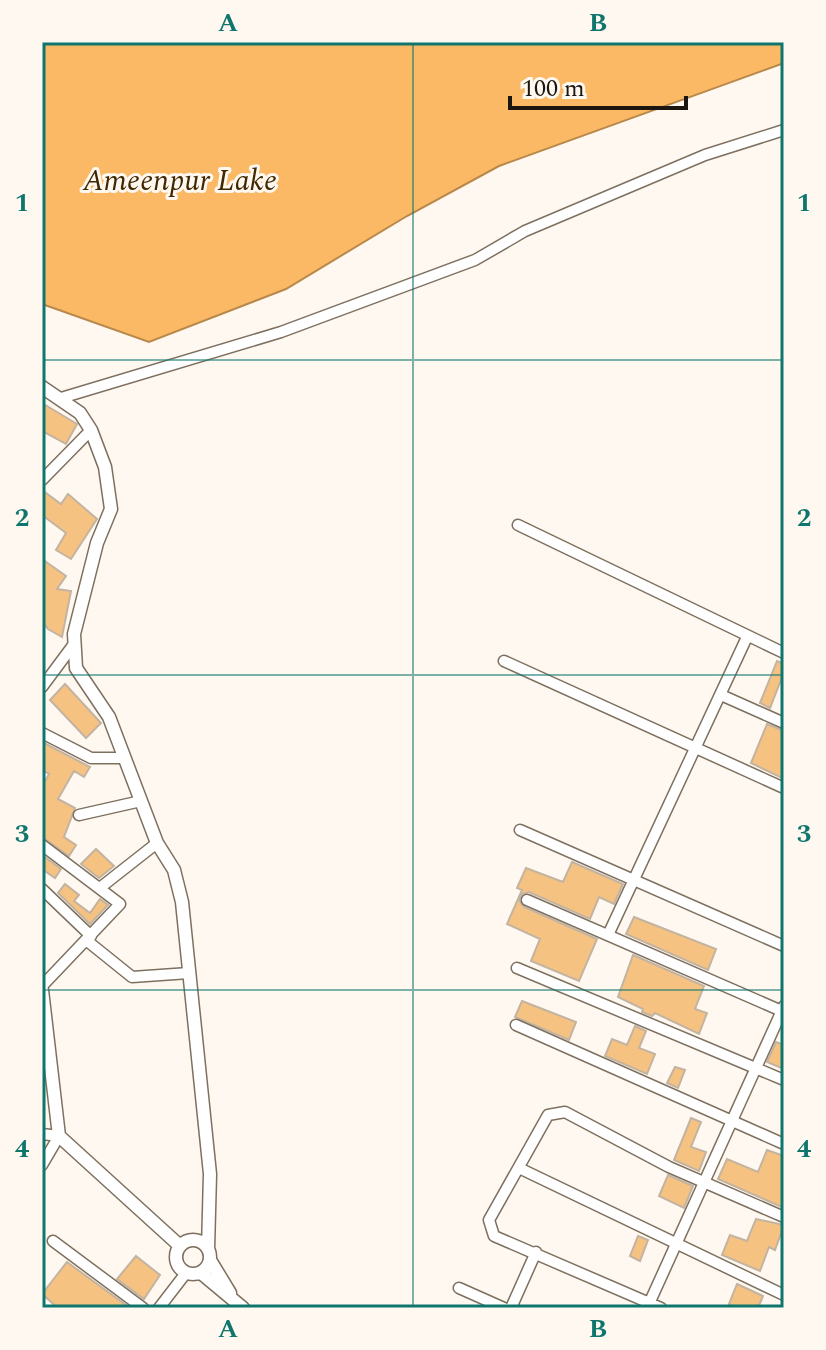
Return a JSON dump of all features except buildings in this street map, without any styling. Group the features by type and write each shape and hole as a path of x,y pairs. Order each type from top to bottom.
{"street":[{"path":"61,398 281,332 475,260 525,231 705,155 784,130"},
{"path":"43,390 61,398 80,413 91,430 105,467 111,509 97,543 74,644 76,668 109,717 157,843 174,870 182,902 210,1174 209,1254 201,1273"},
{"path":"42,480 91,430"},
{"path":"518,525 784,653"},
{"path":"608,935 747,637"},
{"path":"42,687 74,644"},
{"path":"504,661 784,788"},
{"path":"721,695 784,723"},
{"path":"42,733 91,758 125,758"},
{"path":"79,815 141,801"},
{"path":"520,830 784,946"},
{"path":"101,887 157,843"},
{"path":"42,845 120,904 42,988 59,1136 42,1165"},
{"path":"42,889 88,938 132,977 189,973"},
{"path":"527,900 783,1010 649,1306"},
{"path":"517,968 784,1080"},
{"path":"516,1025 784,1144"},
{"path":"661,1308 649,1306 536,1252 494,1236 489,1220 521,1169 548,1115 556,1111 565,1112 706,1184 784,1217"},
{"path":"42,1134 59,1136 180,1246"},
{"path":"521,1169 784,1295"},
{"path":"180,1246 195,1240 209,1254 238,1304"},
{"path":"53,1241 143,1308"},
{"path":"180,1246 177,1263 186,1273 201,1273 238,1304"},
{"path":"511,1308 536,1252"},
{"path":"159,1308 186,1273"},
{"path":"459,1288 504,1308"}],"water":[{"name":"Ameenpur Lake","path":"42,42 784,42 784,63 499,166 407,216 286,289 149,342 42,304"}]}
